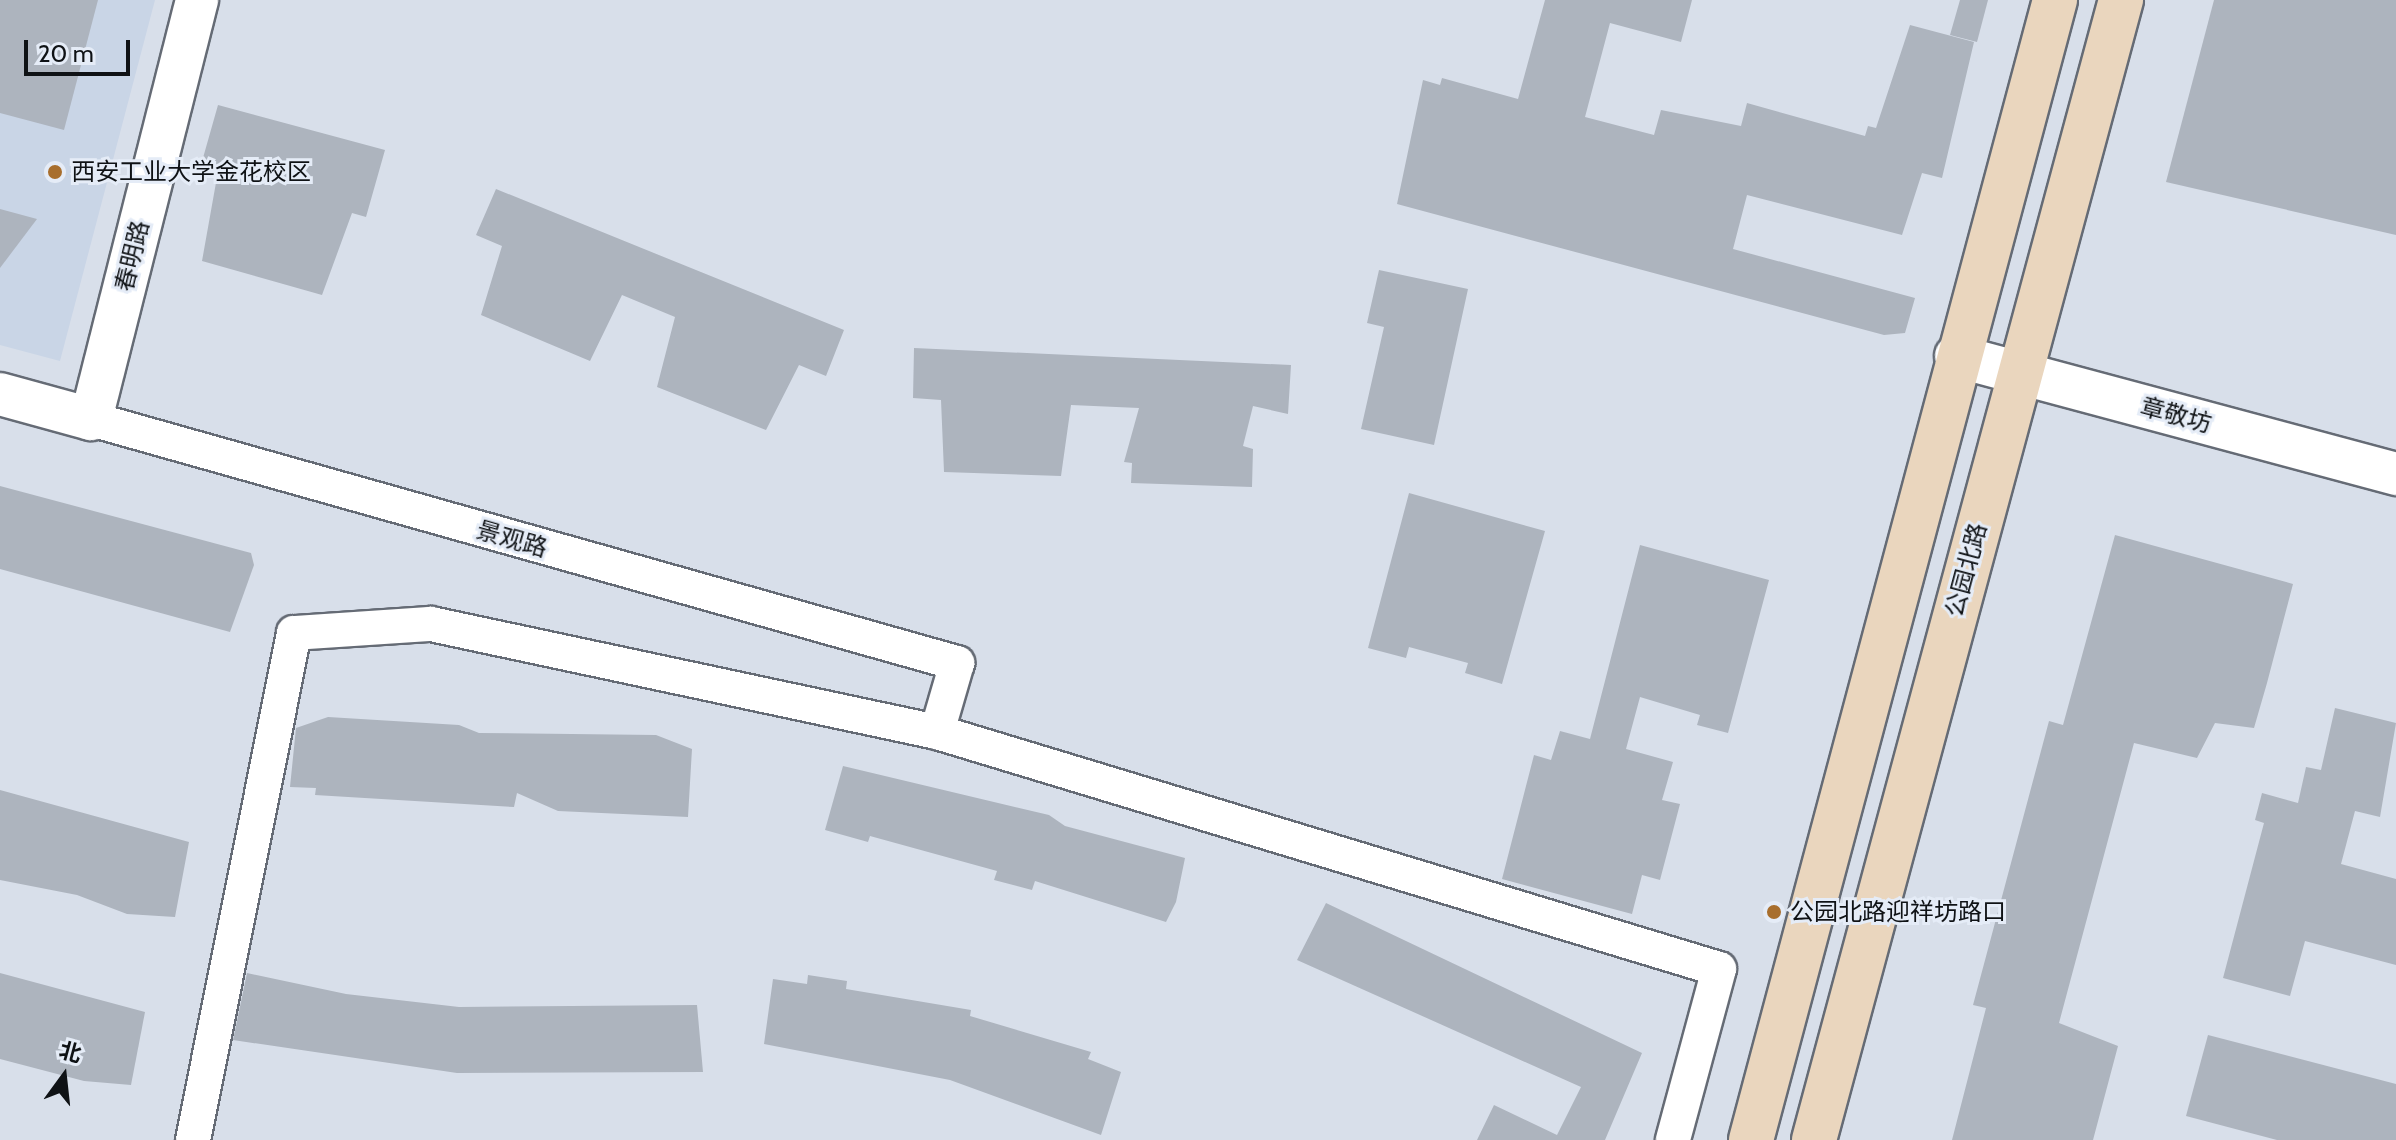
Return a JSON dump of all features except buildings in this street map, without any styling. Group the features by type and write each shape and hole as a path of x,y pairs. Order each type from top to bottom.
{"main road":[{"path":"1751,1140 1956,356 2055,0"},
{"name":"公园北路","path":"1814,1140 2121,0"}],"street":[{"name":"春明路","path":"91,419 197,0"},
{"name":"章敬坊","path":"1956,356 2396,474"},
{"name":"景观路","path":"0,394 957,663 937,732"},
{"path":"193,1140 294,633 431,624 937,732 1719,969 1673,1140"}],"shaded area":[{"name":"西安工业大学金花校区","path":"0,0 155,0 60,361 0,345"}],"place":[{"name":"西安工业大学金花校区","path":"55,172"},
{"name":"公园北路迎祥坊路口","path":"1774,912"}]}
